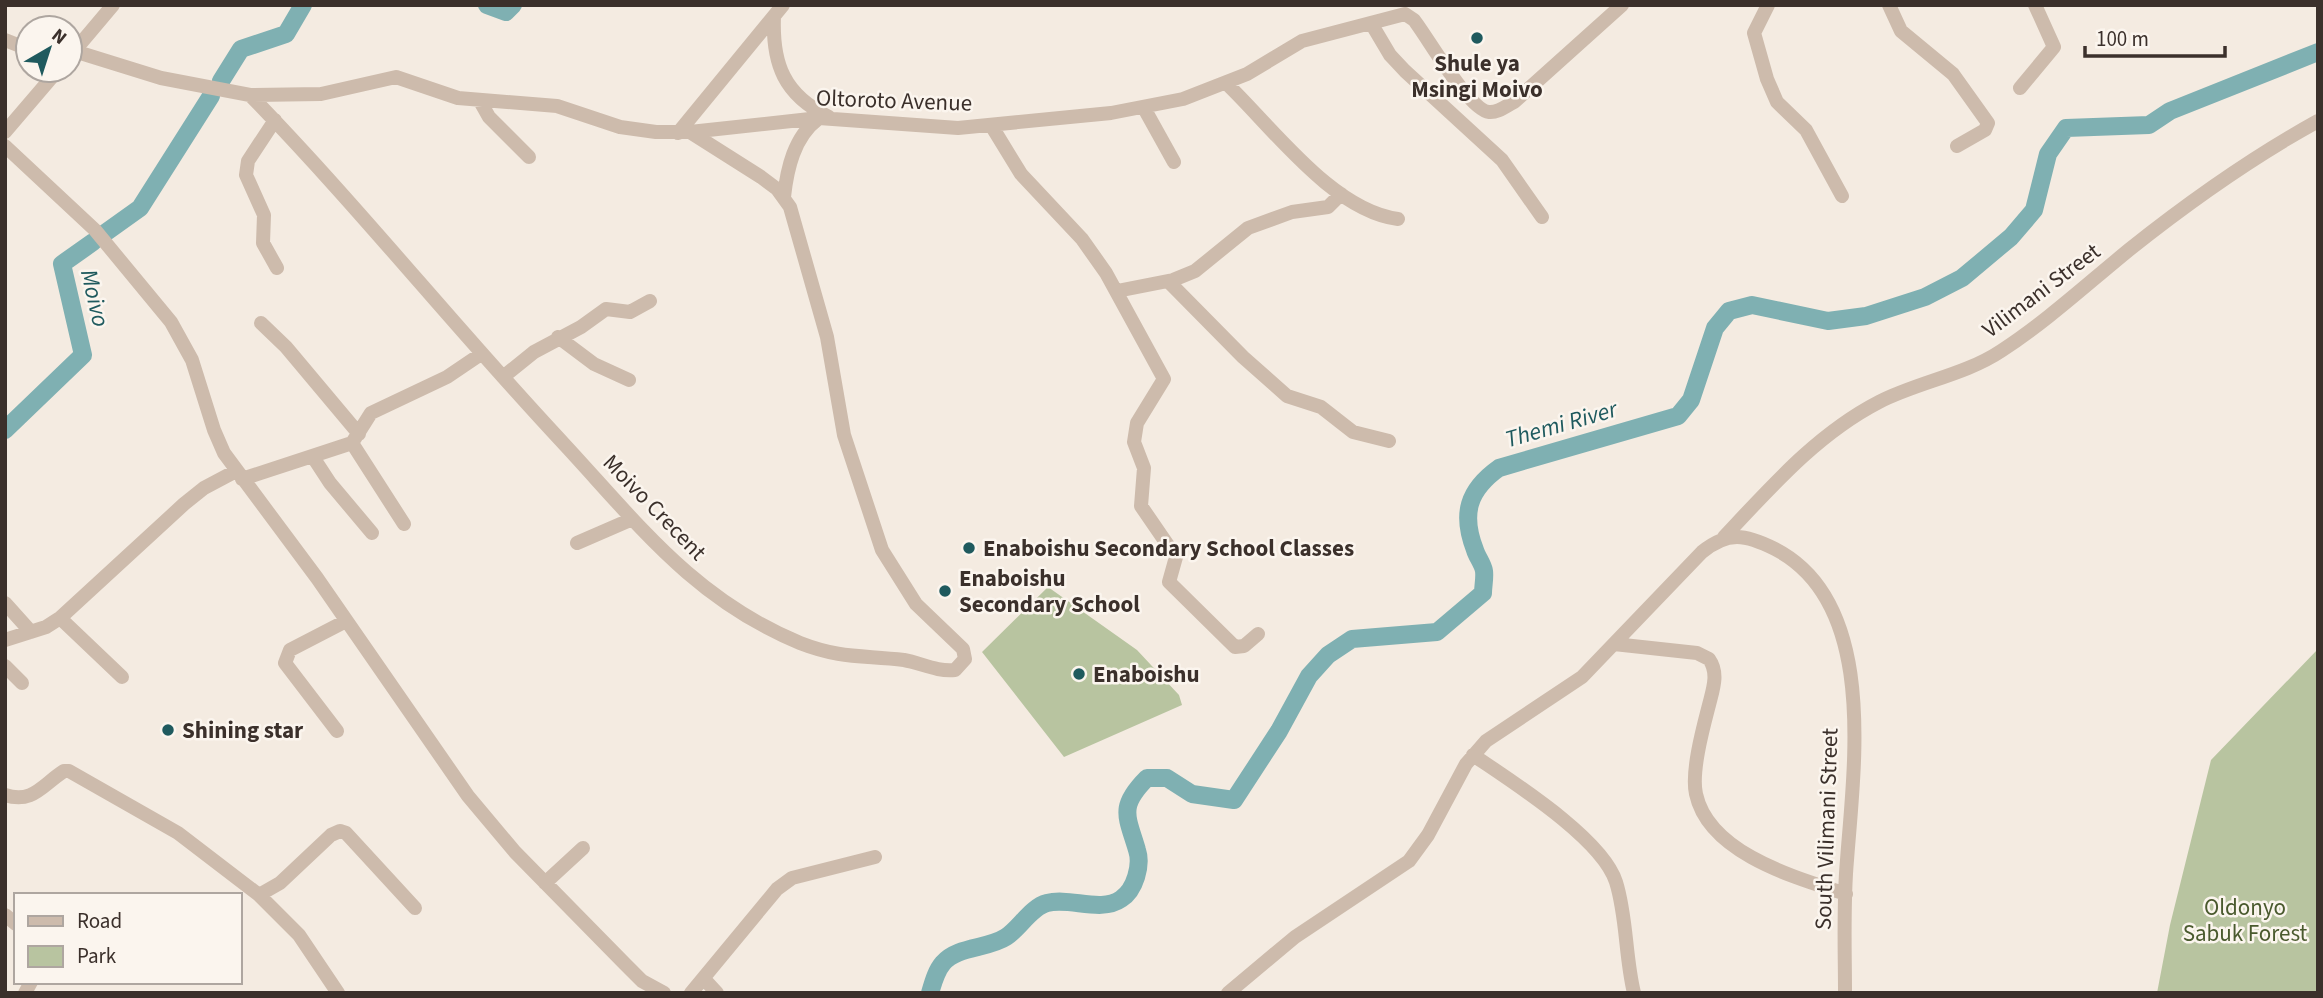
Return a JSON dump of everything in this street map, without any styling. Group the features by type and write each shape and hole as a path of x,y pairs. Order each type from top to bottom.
{"street":[{"path":"84,39 113,5"},
{"name":"Oltoroto Avenue","path":"84,56 161,78 250,94 321,94 396,77 458,98 557,106 632,129 684,132 826,119 937,128 992,125 1144,108 1227,84 1302,41 1398,15 1410,16 1468,97 1485,111 1492,113 1514,102 1622,5"},
{"path":"1768,5 1755,33 1767,79 1777,102 1806,130 1817,145 1842,196"},
{"path":"1889,5 1901,31 1953,74 1988,123 1985,131 1957,146"},
{"path":"2020,88 2053,47 2035,5"},
{"path":"779,10 775,48 785,80 807,106 826,119 801,135 790,164 784,197"},
{"path":"684,132 779,10"},
{"path":"1371,23 1390,55 1405,71 1502,160 1542,217"},
{"path":"5,132 46,84"},
{"path":"1227,84 1295,153 1341,194 1376,215 1398,219"},
{"name":"Moivo Crecent","path":"250,94 630,520 688,577 758,622 831,654 862,659 903,660 948,671 959,668 965,659 963,649 928,618 904,590 882,550 844,435 827,337 790,207 784,197 761,177 684,132"},
{"path":"481,101 489,117 529,157"},
{"path":"1144,108 1174,162"},
{"path":"275,120 248,161 246,175 264,215 263,243 277,268"},
{"name":"Vilimani Street","path":"1724,537 1795,463 1854,416 1903,390 1998,354 2050,316 2129,249 2200,196 2248,162 2318,121"},
{"path":"992,125 1021,174 1082,239 1117,291 1143,346 1164,379 1164,384 1137,423 1134,442 1144,468 1141,506 1176,558 1169,582 1235,647 1244,646 1258,634"},
{"path":"5,146 95,230 171,322 192,360 214,430 239,475 346,621 468,796 545,883 656,992"},
{"path":"1117,291 1167,281 1204,266 1238,233 1263,221 1292,212 1328,207 1341,194"},
{"path":"1167,281 1287,396 1321,407 1353,432 1389,440"},
{"path":"503,377 558,337 581,327 606,309 630,312 650,301"},
{"path":"261,323 286,347 355,439 404,524"},
{"path":"558,337 594,364 629,380"},
{"path":"5,640 31,632 60,618 204,488 239,475 313,457 355,439 371,413 447,377 481,354"},
{"path":"313,457 330,483 372,533"},
{"path":"576,543 630,520"},
{"path":"1234,991 1295,937 1409,861 1428,835 1472,755 1511,723 1582,677 1695,559 1724,537"},
{"name":"South Vilimani Street","path":"1724,537 1758,541 1778,550 1817,581 1833,608 1850,681 1854,735 1855,787 1846,894 1845,993"},
{"path":"5,603 31,632"},
{"path":"60,618 122,677"},
{"path":"337,731 285,663 290,650 346,621"},
{"path":"1614,644 1697,653 1709,659 1715,677 1696,774 1695,793 1705,814 1732,844 1750,857 1780,872 1846,894"},
{"path":"5,666 22,683"},
{"path":"1472,755 1567,825 1608,864 1622,913 1634,993"},
{"path":"5,794 18,799 27,798 64,771 69,771 178,834 260,895 299,935 338,993"},
{"path":"260,895 280,883 331,835 340,831 346,833 415,908"},
{"path":"545,883 583,848"},
{"path":"691,993 705,980 777,889 792,878 875,857"},
{"path":"705,980 718,993"}],"green space":[{"name":"Enaboishu","path":"1048,587 1137,650 1179,695 1182,705 1064,757 982,652"},
{"name":"Oldonyo Sabuk Forest","path":"2318,649 2318,993 2157,993 2170,925 2211,760"}],"waterway":[{"path":"221,81 241,49 286,34 303,5"},
{"path":"487,5 506,12 513,5"},
{"name":"Themi River","path":"930,993 938,970 949,957 999,941 1041,905 1056,902 1104,905 1126,895 1134,883 1139,863 1128,820 1128,805 1147,778 1167,778 1192,794 1234,800 1279,731 1309,676 1328,655 1352,639 1437,632 1483,593 1484,571 1468,525 1470,504 1480,485 1499,468 1678,416 1691,400 1715,328 1729,311 1752,305 1828,321 1866,316 1925,297 1962,278 2011,237 2034,210 2048,154 2066,128 2149,125 2170,111 2318,52"},
{"name":"Moivo","path":"105,233 140,208 211,96"},
{"name":"Moivo","path":"5,430 83,355 62,264 93,242"}],"place":[{"name":"Shule ya Msingi Moivo","path":"1477,38"},
{"name":"Enaboishu Secondary School Classes","path":"969,548"},
{"name":"Enaboishu Secondary School","path":"945,591"},
{"name":"Enaboishu","path":"1079,674"},
{"name":"Shining star","path":"168,730"}]}
